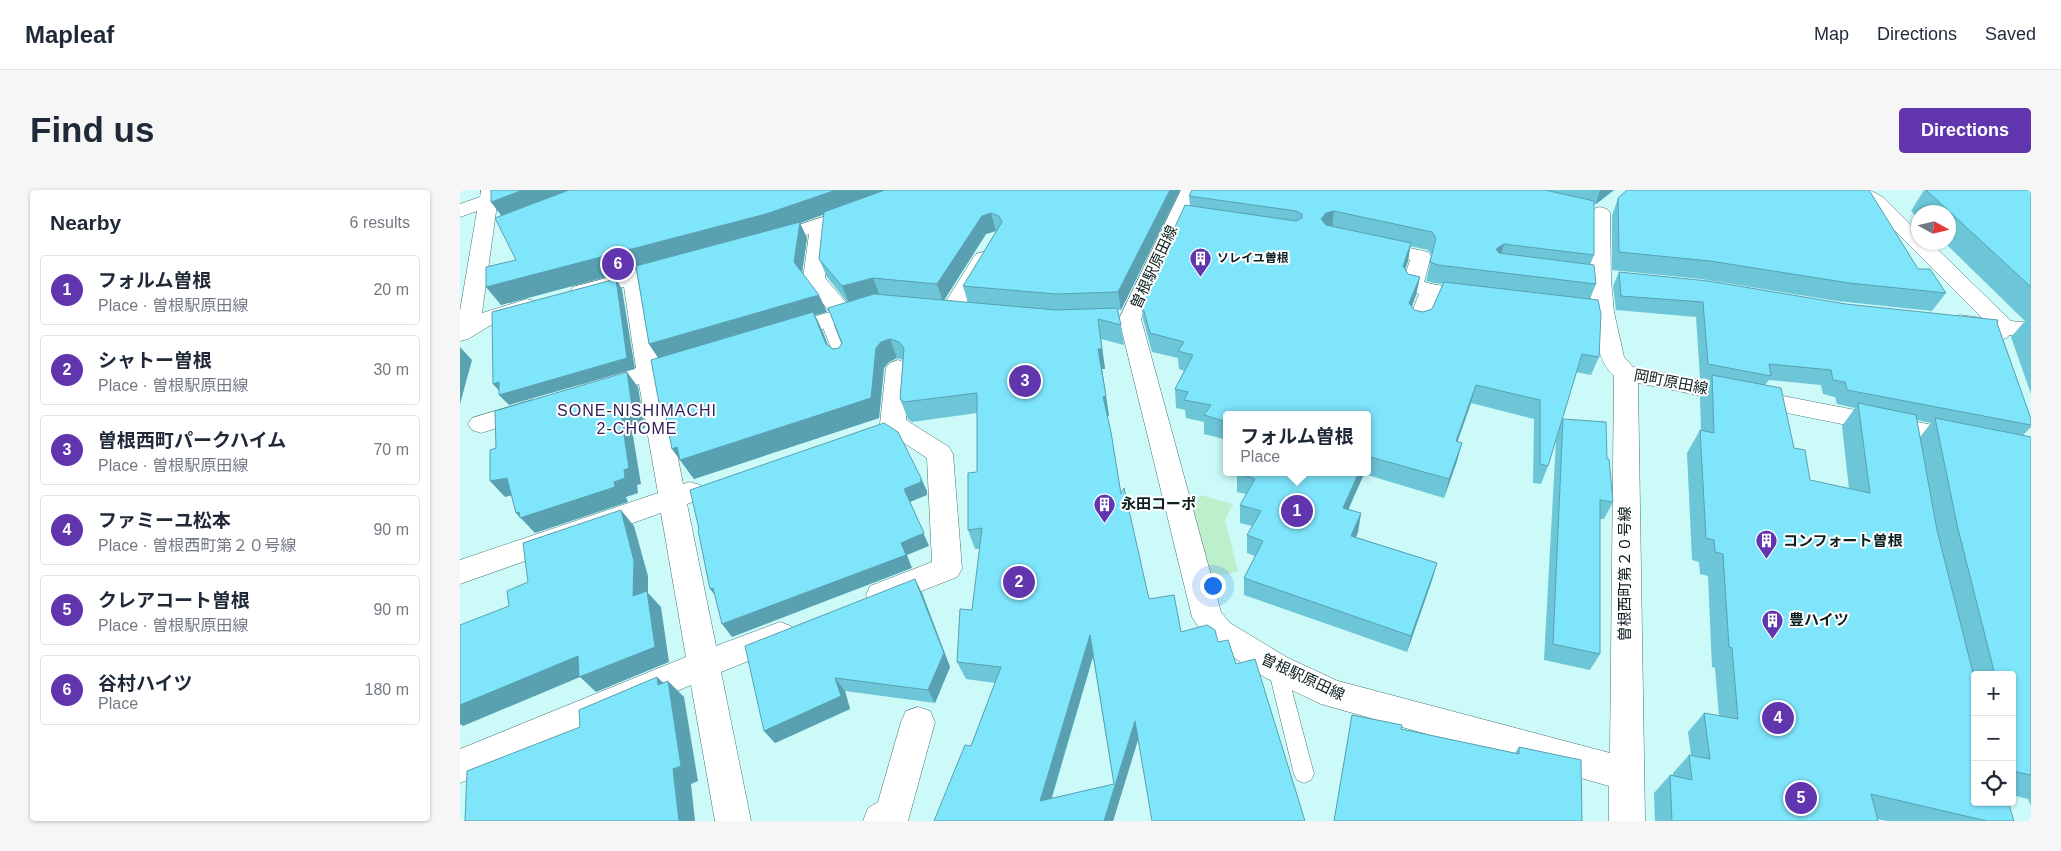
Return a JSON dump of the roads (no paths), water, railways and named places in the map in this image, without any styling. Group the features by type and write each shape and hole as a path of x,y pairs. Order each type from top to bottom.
{"street":[{"name":"曽根駅原田線","path":"1190,190 1182,218 1121,319 1207,617 1220,632 1277,668 1333,694 1626,774"},
{"path":"1856,190 1877,202 2002,326"},
{"path":"460,211 490,195 493,233 464,331"},
{"path":"754,245 820,225 876,204"},
{"name":"岡町原田線","path":"1599,208 1602,278 1593,311 1612,357 1617,366 1626,373 1907,437 2031,453"},
{"path":"820,225 814,279 835,317"},
{"path":"952,311 995,239"},
{"path":"1350,241 1421,256 1412,285 1431,291 1498,299"},
{"path":"464,331 491,316 689,262"},
{"path":"633,277 649,373 733,821"},
{"path":"1419,322 1431,291"},
{"path":"761,339 880,305 889,306"},
{"path":"1944,320 2031,330"},
{"path":"2002,326 1998,337 2004,355"},
{"path":"481,424 714,353"},
{"path":"854,606 947,570 940,454 880,428 898,368"},
{"name":"曽根西町第２０号線","path":"1626,373 1626,774"},
{"path":"460,572 710,485"},
{"path":"460,766 705,664 808,624"},
{"path":"881,821 892,814 918,722"},
{"path":"1626,774 1627,821"}],"lane":[{"path":"835,317 842,363"},
{"path":"1277,668 1304,774"}],"place":[{"name":"谷村ハイツ","path":"618,264"},
{"name":"ソレイユ曽根","path":"1201,277"},
{"name":"曽根西町パークハイム","path":"1025,381"},
{"name":"フォルム曽根","path":"1297,511"},
{"name":"永田コーポ","path":"1105,523"},
{"name":"コンフォート曽根","path":"1767,560"},
{"name":"シャトー曽根","path":"1019,582"},
{"name":"豊ハイツ","path":"1773,639"},
{"name":"ファミーユ松本","path":"1778,718"},
{"name":"クレアコート曽根","path":"1801,798"}],"district":[{"name":"SONE-NISHIMACHI 2-CHOME","path":"637,419"}]}
